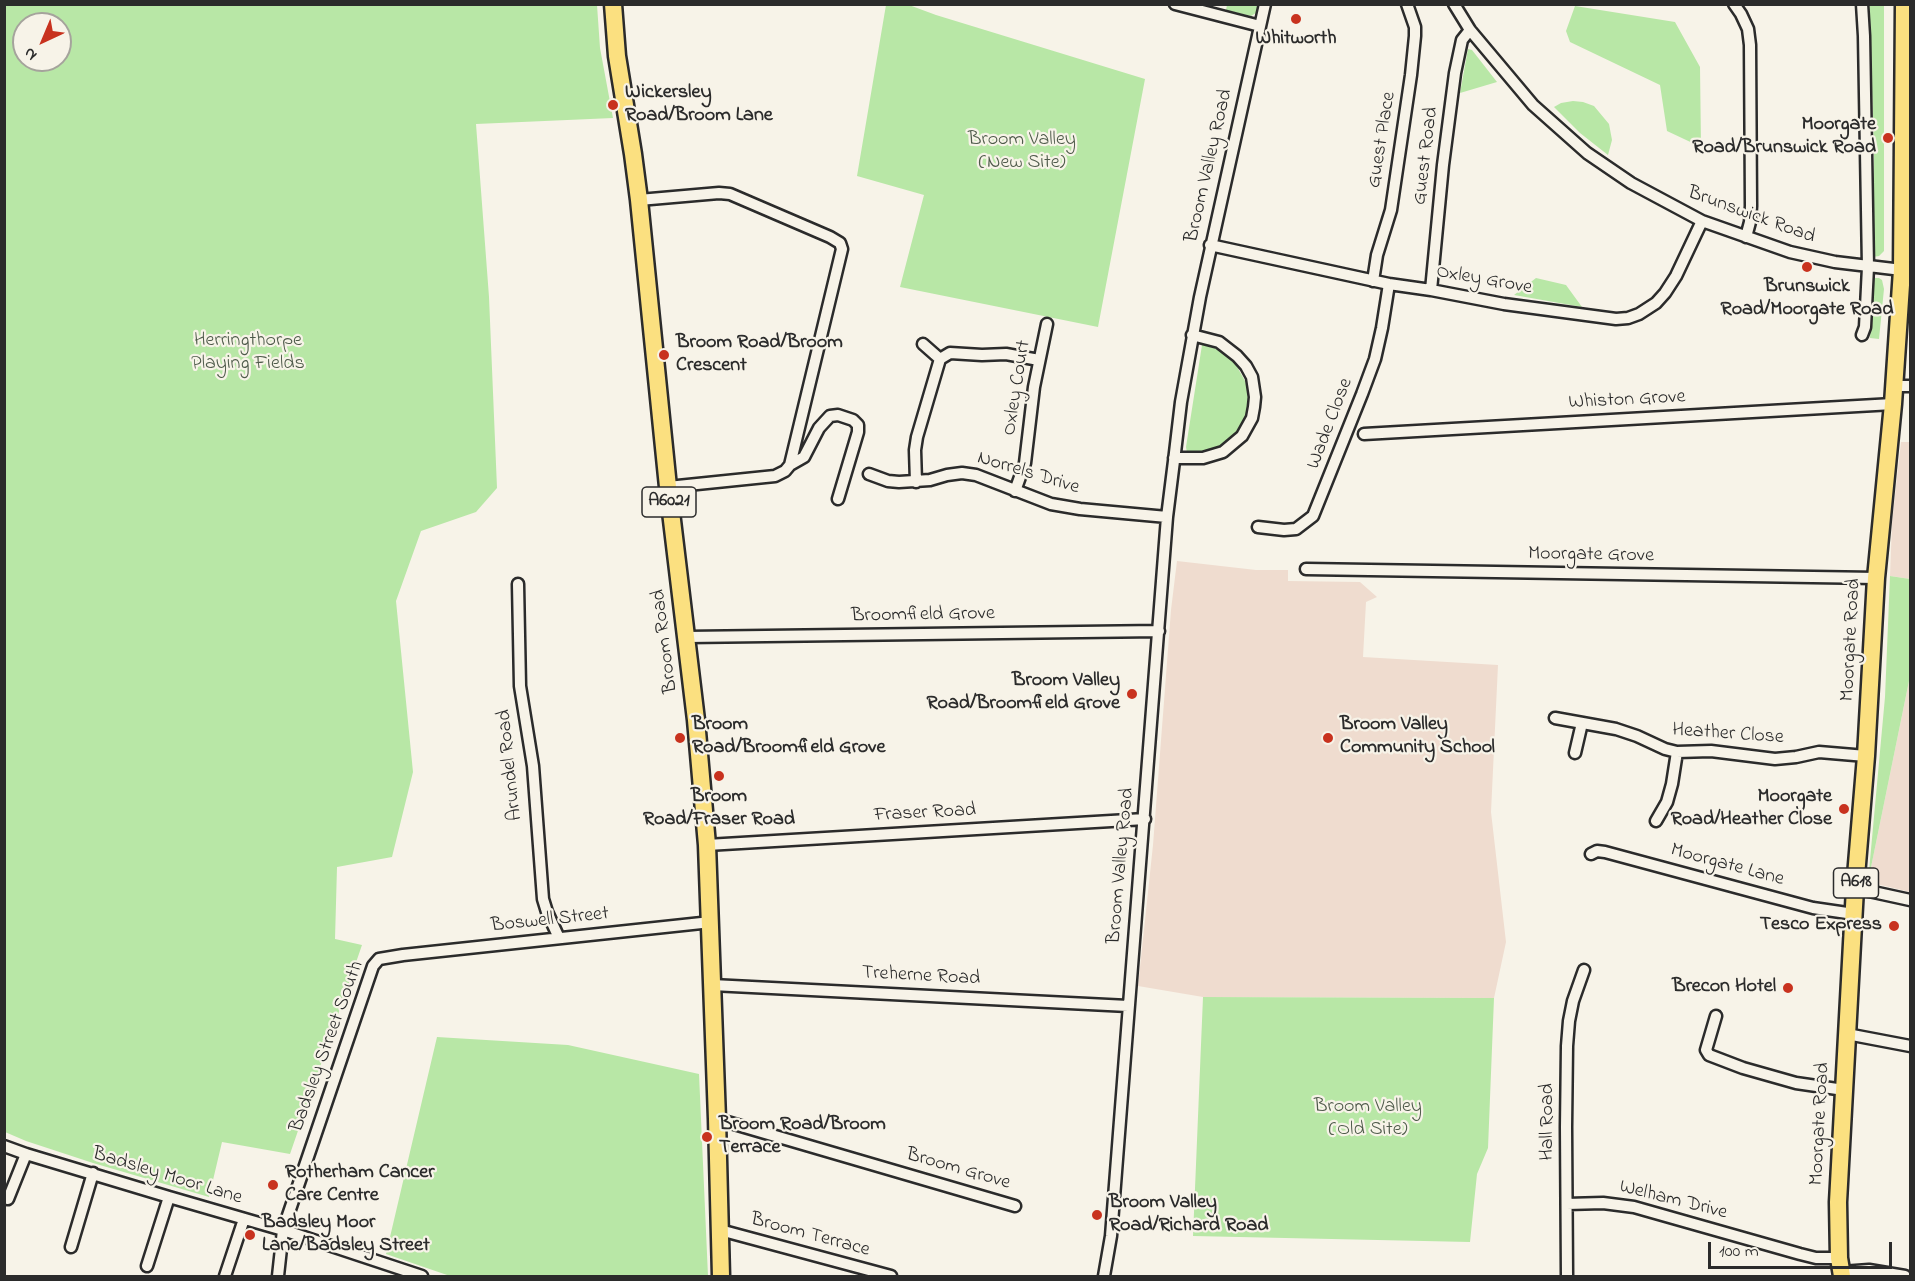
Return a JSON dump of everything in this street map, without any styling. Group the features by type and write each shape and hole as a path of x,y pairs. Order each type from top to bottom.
{"main road":[{"name":"Broom Road","path":"613,4 617,56 639,200 668,487 687,638 707,845 721,1276"},
{"name":"Moorgate Road","path":"1841,1269 1838,1202 1855,888 1866,756 1876,578 1893,405 1902,386 1906,6"}],"street":[{"path":"1175,4 1260,26"},
{"name":"Broom Valley Road","path":"1104,1276 1111,1236 1167,517 1174,458 1192,335 1210,245 1265,4"},
{"name":"Guest Place","path":"1373,281 1377,255 1391,210 1411,75 1415,27 1407,4"},
{"name":"Brunswick Road","path":"1454,4 1470,30 1533,105 1587,153 1631,183 1702,221 1746,237 1809,257 1902,270"},
{"path":"1734,4 1748,29 1750,45 1750,222 1746,237"},
{"path":"1862,4 1868,267 1865,327 1862,335"},
{"name":"Guest Road","path":"1431,290 1443,165 1455,73 1462,40 1470,30"},
{"path":"639,200 730,194 840,243 841,259 790,465"},
{"name":"Oxley Grove","path":"1210,245 1389,284 1601,318 1628,318 1648,309 1665,293 1676,276 1702,221"},
{"name":"Wade Close","path":"1258,526 1284,530 1296,529 1313,516 1375,359 1389,284"},
{"name":"Oxley Court","path":"1015,491 1025,463 1031,403 1047,324"},
{"path":"1174,458 1203,458 1223,452 1242,436 1252,418 1254,407 1252,376 1237,356 1219,342 1192,335"},
{"path":"923,344 940,358"},
{"path":"940,358 950,354 1006,354 1039,360"},
{"path":"916,482 917,437 940,358"},
{"name":"Whiston Grove","path":"1364,434 1893,405"},
{"path":"668,487 775,476 804,457 819,428 830,416 838,415 853,420 858,425 858,432 838,499"},
{"name":"Norrels Drive","path":"869,474 888,481 916,482 962,473 976,475 1036,499 1067,507 1167,517"},
{"name":"Moorgate Grove","path":"1306,569 1876,578"},
{"name":"Arundel Road","path":"518,584 520,686 533,766 543,898 559,938"},
{"name":"Broomfield Grove","path":"687,638 1159,631"},
{"name":"Heather Close","path":"1555,718 1617,729 1677,753 1711,751 1775,759 1819,752 1866,756"},
{"path":"1575,753 1582,723"},
{"path":"1656,821 1667,802 1677,753"},
{"name":"Fraser Road","path":"707,845 1144,819"},
{"name":"Moorgate Lane","path":"1591,854 1597,851 1605,852 1813,908 1854,914"},
{"path":"1855,888 1911,900"},
{"name":"Boswell Street","path":"394,956 711,922"},
{"name":"Badsley Street South","path":"278,1276 283,1230 373,966 379,959 394,956"},
{"name":"Hall Road","path":"1567,1276 1566,1127 1569,1021 1575,993 1584,970"},
{"name":"Treherne Road","path":"712,985 1128,1006"},
{"path":"1716,1016 1706,1050 1709,1055 1743,1068 1796,1083 1844,1090"},
{"path":"1847,1034 1911,1047"},
{"name":"Broom Grove","path":"717,1119 1015,1206"},
{"name":"Badsley Moor Lane","path":"4,1146 283,1230 422,1276"},
{"path":"8,1199 26,1154"},
{"path":"71,1247 93,1173"},
{"path":"147,1266 169,1197"},
{"name":"Welham Drive","path":"1567,1204 1603,1203 1634,1207 1825,1259 1841,1269 1869,1270 1905,1276"},
{"path":"225,1276 244,1219"},
{"name":"Broom Terrace","path":"720,1230 891,1276"}],"shaded area":[{"path":"1901,442 1910,442 1910,579 1890,576 1892,523"},
{"name":"Broom Valley Community School","path":"1177,561 1256,570 1288,570 1288,581 1360,582 1377,597 1366,602 1363,657 1498,665 1491,812 1506,942 1494,998 1203,997 1138,986 1153,845 1171,610"},
{"path":"1910,676 1910,892 1868,882"}],"green space":[{"path":"1227,4 1258,5 1256,13 1251,16 1226,10"},
{"name":"Herringthorpe Playing Fields","path":"4,5 597,5 600,48 613,118 476,124 489,297 497,488 476,512 421,531 396,601 413,772 392,857 337,867 335,939 362,945 290,1154 222,1142 209,1197 26,1141 5,1132"},
{"name":"Broom Valley (New Site)","path":"886,5 909,5 1145,79 1098,327 900,287 924,195 857,176"},
{"path":"1869,5 1884,5 1884,251 1879,256 1873,257 1874,149"},
{"path":"1575,6 1675,22 1700,67 1701,147 1667,131 1660,85 1570,42 1566,31"},
{"path":"1468,49 1472,50 1497,82 1460,93"},
{"path":"1573,101 1594,106 1609,124 1612,140 1608,155 1580,133 1554,107"},
{"path":"1536,278 1566,285 1582,307 1514,295"},
{"path":"1873,278 1882,280 1884,289 1879,339 1870,338"},
{"path":"1204,343 1225,353 1235,363 1245,381 1250,397 1248,414 1243,428 1232,440 1217,449 1201,454 1187,453 1186,447"},
{"path":"1890,576 1910,579 1910,676 1868,882 1885,697"},
{"name":"Broom Valley (Old Site)","path":"1203,997 1494,998 1488,1148 1477,1174 1470,1242 1193,1236"},
{"path":"437,1037 568,1045 699,1074 708,1276 450,1276 386,1254"}],"place":[{"name":"Whitworth","path":"1296,19"},
{"name":"Wickersley Road/Broom Lane","path":"613,105"},
{"name":"Moorgate Road/Brunswick Road","path":"1888,138"},
{"name":"Brunswick Road/Moorgate Road","path":"1807,267"},
{"name":"Broom Road/Broom Crescent","path":"664,355"},
{"name":"Broom Valley Road/Broomfield Grove","path":"1132,694"},
{"name":"Broom Road/Broomfield Grove","path":"680,738"},
{"name":"Broom Valley Community School","path":"1328,738"},
{"name":"Broom Road/Fraser Road","path":"719,776"},
{"name":"Moorgate Road/Heather Close","path":"1844,809"},
{"name":"Tesco Express","path":"1894,926"},
{"name":"Brecon Hotel","path":"1788,988"},
{"name":"Broom Road/Broom Terrace","path":"707,1137"},
{"name":"Rotherham Cancer Care Centre","path":"273,1185"},
{"name":"Broom Valley Road/Richard Road","path":"1097,1215"},
{"name":"Badsley Moor Lane/Badsley Street","path":"250,1235"}]}
